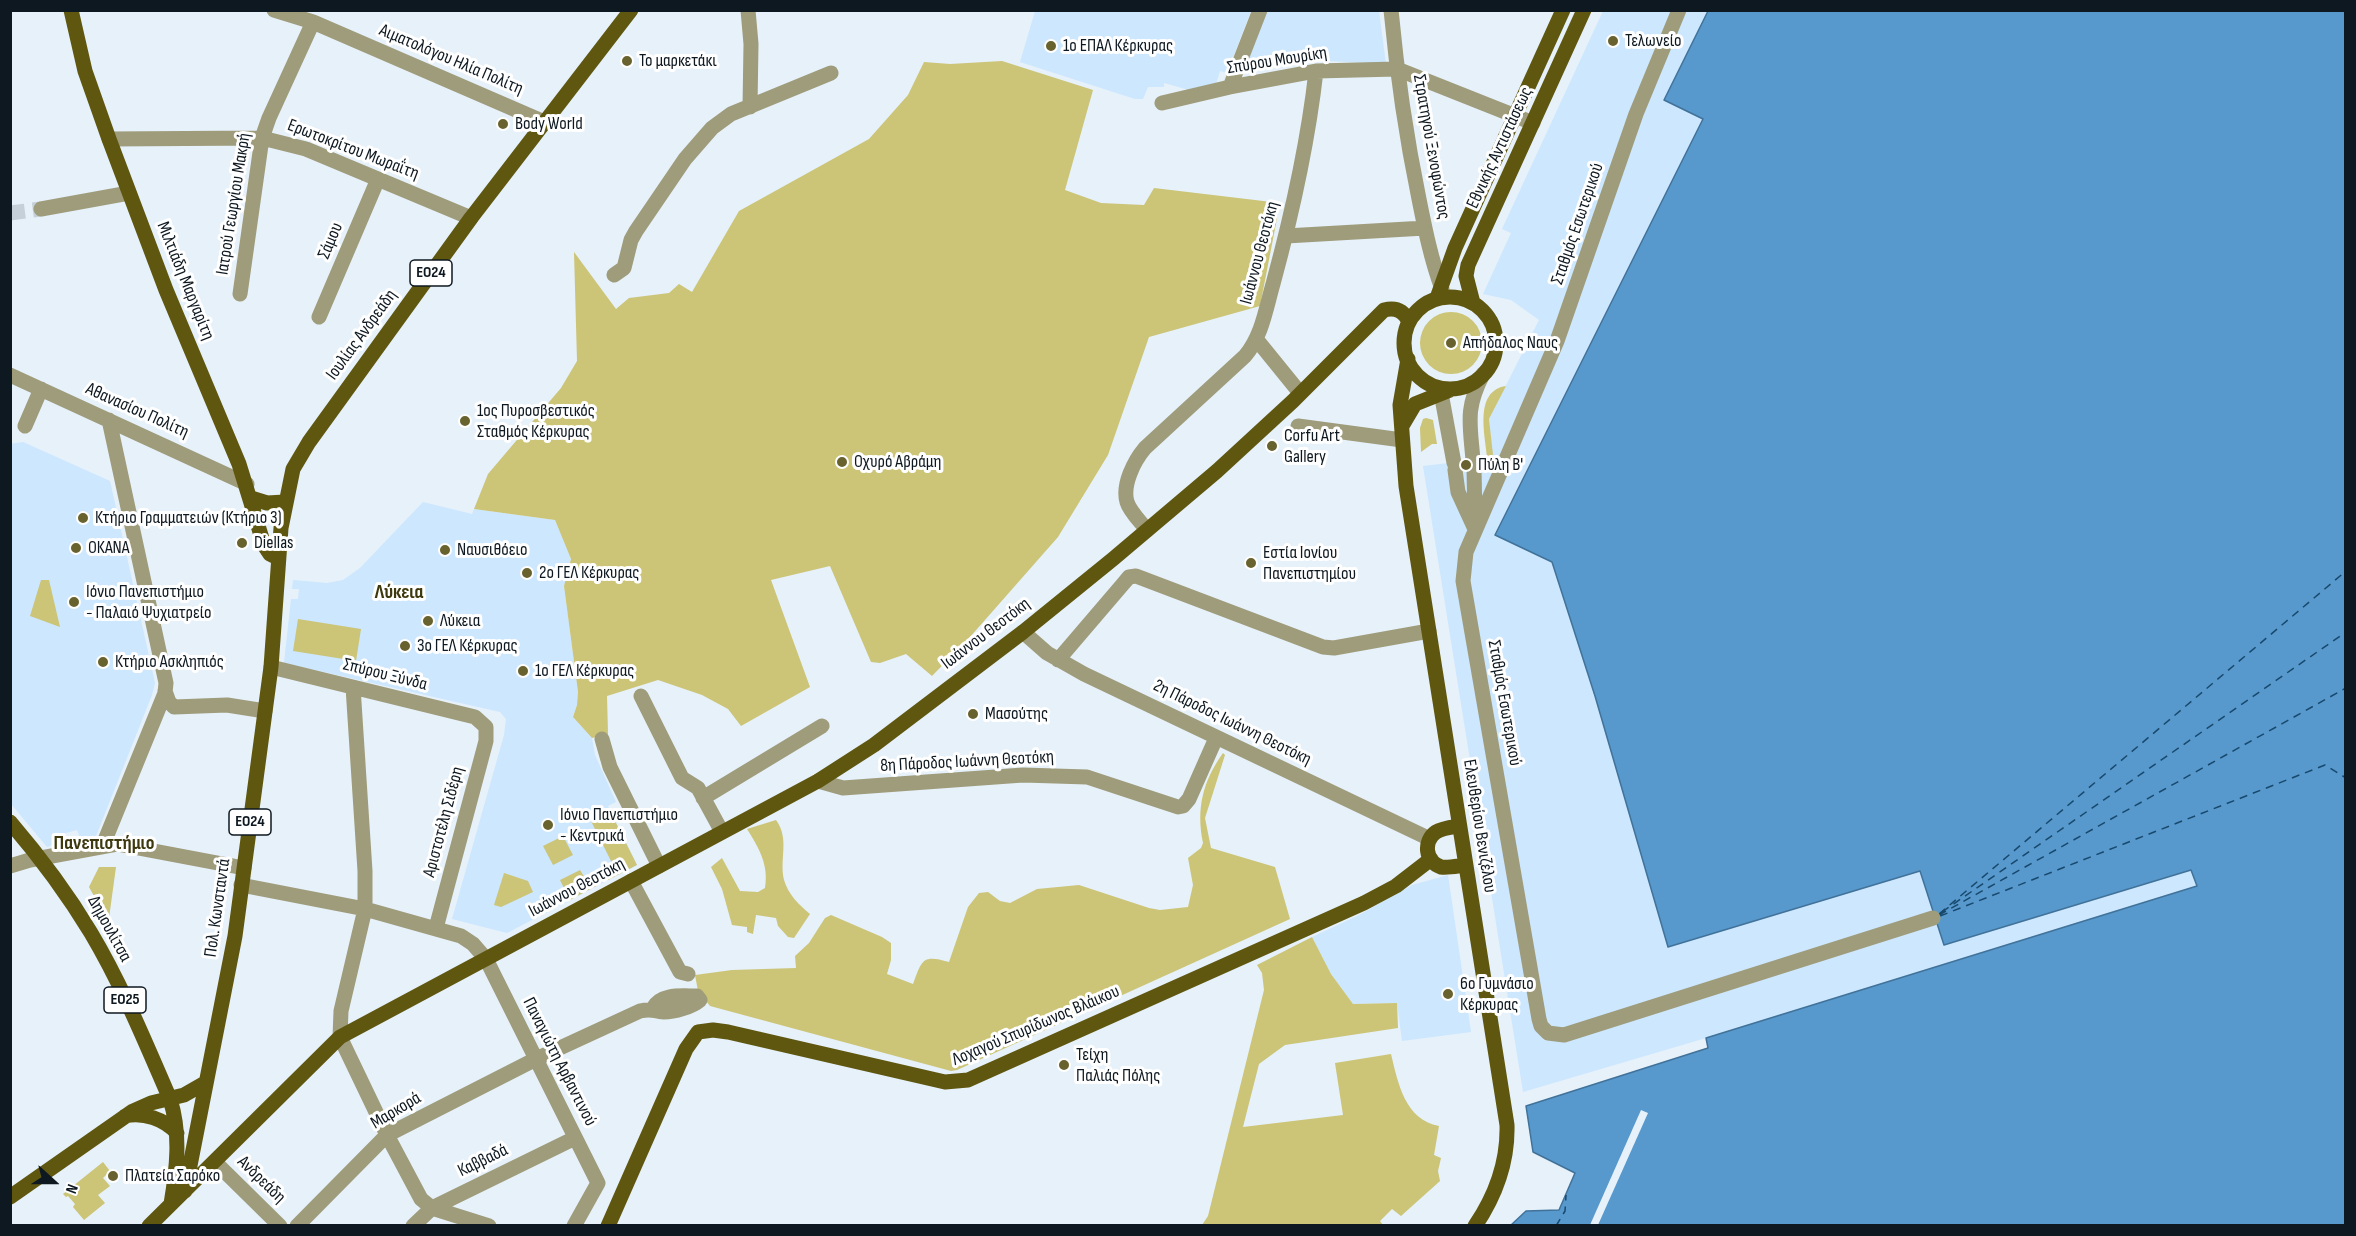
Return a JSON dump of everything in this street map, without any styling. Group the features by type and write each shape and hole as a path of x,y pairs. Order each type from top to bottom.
{"main road":[{"name":"Μιλτιάδη Μαργαρίτη","path":"71,10 85,71 129,193 166,290 249,491 264,545 270,554 278,558"},
{"name":"Ιουλίας Ανδρεάδη","path":"278,558 285,502 293,470 302,452 471,218 631,10"},
{"name":"Εθνικής Αντιστάσεως","path":"1439,294 1455,248 1563,10"},
{"name":"Εθνικής Αντιστάσεως","path":"1483,374 1494,354 1495,334 1487,315 1473,303 1466,276 1468,265 1584,10"},
{"path":"1448,390 1428,383 1417,374 1408,358 1405,345 1409,322 1420,308 1439,294 1473,303"},
{"name":"Ιωάννου Θεοτόκη","path":"185,1191 340,1037 818,781 874,745 1023,632 1217,471 1384,310 1401,311 1406,314 1409,322"},
{"name":"Ελευθερίου Βενιζέλου","path":"1408,358 1401,395 1406,486 1505,1112 1507,1138 1505,1157 1490,1201 1475,1226"},
{"path":"1402,433 1415,404 1448,390 1468,385 1483,374"},
{"path":"249,491 267,503 285,502"},
{"name":"Πολ. Κωνσταντά","path":"185,1191 224,993 244,868 271,667 278,558"},
{"name":"Δημουλίτσα","path":"10,822 70,899 92,935 170,1099"},
{"path":"1459,826 1436,832 1430,838 1427,846 1431,860 1442,867 1465,865"},
{"name":"Λοχαγού Σπυρίδωνος Βλάικου","path":"608,1226 686,1048 698,1032 713,1030 746,1035 945,1082 968,1080 1364,903 1396,886 1431,860"},
{"path":"10,1197 125,1116 145,1105 184,1095 205,1083"},
{"name":"ΕΟ25","path":"170,1099 177,1133"},
{"path":"125,1116 149,1117 168,1125 177,1133 178,1161 171,1204"},
{"path":"149,1226 185,1191"}],"street":[{"name":"Αιματολόγου Ηλία Πολίτη","path":"274,10 313,22 544,122"},
{"path":"748,10 751,44 750,107"},
{"path":"1230,87 1260,10"},
{"name":"Στρατηγού Ξενοφώντος","path":"1391,10 1411,161 1439,294"},
{"name":"Σταθμός Εσωτερικού","path":"1679,10 1636,114 1557,341 1466,552 1463,581 1537,1008 1544,1030 1553,1035 1564,1035 1934,918"},
{"name":"Ιατρού Γεωργίου Μακρή","path":"240,294 262,138 313,22"},
{"name":"Σπύρου Μουρίκη","path":"1162,103 1230,87 1316,71 1397,69 1533,123"},
{"name":"Ιωάννου Θεοτόκη","path":"1147,530 1131,510 1126,499 1131,474 1137,459 1145,448 1245,356 1257,340 1286,236 1307,140 1316,71"},
{"path":"614,275 624,268 631,240 636,231 695,146 722,120 831,73"},
{"name":"Ερωτοκρίτου Μωραΐτη","path":"109,139 262,138 306,149 471,218"},
{"name":"Σάμου","path":"319,317 378,179"},
{"path":"41,209 129,193"},
{"path":"1286,236 1425,228"},
{"path":"1257,340 1300,393"},
{"path":"1475,529 1470,406 1474,391 1483,374"},
{"name":"Αθανασίου Πολίτη","path":"10,375 109,420 249,491"},
{"path":"25,426 41,389"},
{"path":"1448,390 1458,492 1475,529"},
{"path":"109,420 165,674 165,692 169,702 174,707 227,705 265,711"},
{"path":"1298,426 1402,433"},
{"path":"1058,660 1129,577 1136,576 1323,648 1429,631"},
{"name":"2η Πάροδος Ιωάννη Θεοτόκη","path":"1023,632 1040,648 1058,660 1216,738 1430,838"},
{"name":"Σπύρου Ξύνδα","path":"271,667 475,717 486,727"},
{"path":"353,687 365,872 365,909 341,1011 340,1037 387,1135 421,1198 432,1208 489,1226"},
{"path":"103,845 165,692"},
{"path":"641,696 682,778 696,785 722,832"},
{"path":"703,798 822,726"},
{"name":"Αριστοτέλη Σιδέρη","path":"436,928 486,741 486,727"},
{"name":"8η Πάροδος Ιωάννη Θεοτόκη","path":"818,781 843,788 1023,775 1087,777 1178,807 1183,806 1189,799 1216,738"},
{"path":"602,739 610,767 659,866"},
{"path":"10,866 103,845 134,845 244,868"},
{"path":"631,881 680,972 688,974"},
{"name":"Παναγιώτη Αρβαντινού","path":"241,885 365,909 461,936 473,944 486,959 598,1183 574,1226"},
{"name":"Μαρκορά","path":"297,1226 387,1135 536,1059 640,1011 652,1008"},
{"name":"Καββαδά","path":"413,1226 432,1208 575,1138"},
{"name":"Ανδρεάδη","path":"215,1162 280,1226"}],"shaded area":[{"path":"1035,11 1251,11 1227,73 1220,71 1216,84 1189,90 1164,83 1164,87 1148,87 1143,99 1135,99 1020,62"},
{"path":"1267,11 1379,11 1386,64 1309,60 1249,67 1246,65"},
{"path":"1603,11 1708,11 1664,100 1703,119 1495,534 1552,562 1595,696 1668,946 1920,871 1945,945 2192,870 2197,886 1706,1038 1523,1092 1423,466 1492,458 1489,419 1539,320 1511,300 1483,294 1511,233 1502,229"},
{"path":"1002,61 1093,90 1065,190 1101,203 1144,205 1154,188 1280,203 1260,306 1149,337 1108,455 1058,537 970,637 932,676 906,654 880,663 871,662 830,566 771,580 810,687 741,726 728,709 702,695 658,680 607,696 608,734 592,738 573,717 578,692 564,586 571,559 555,520 474,509 488,474 561,388 577,361 574,252 616,309 629,298 669,293 679,284 692,292 739,211 869,139 908,95 924,62 950,64"},
{"path":"1451,312 1463,314 1473,321 1480,331 1482,343 1480,355 1473,365 1463,372 1451,374 1439,372 1429,365 1422,355 1420,343 1422,331 1429,321 1439,314"},
{"path":"1506,386 1489,419 1493,455 1487,456 1484,426 1485,405 1489,396"},
{"path":"1423,419 1433,420 1437,444 1432,444 1421,452 1420,428"},
{"name":"Ιόνιο Πανεπιστήμιο - Παλαιό Ψυχιατρείο","path":"23,442 110,481 155,683 96,836 80,838 77,830 62,834 59,843 47,847 11,804 10,444"},
{"name":"Λύκεια","path":"423,502 472,514 474,509 555,520 571,559 564,586 578,692 573,717 592,738 595,755 616,802 608,806 637,865 507,933 452,919 504,735 506,719 500,712 284,663 291,599 298,599 299,589 292,589 293,580 327,583 343,580 360,568"},
{"path":"41,580 49,580 60,627 30,616"},
{"path":"298,619 361,629 356,661 293,651"},
{"path":"1223,753 1225,755 1205,818 1211,848 1275,867 1290,919 957,1070 951,1071 710,1006 698,991 695,975 732,970 796,968 795,956 809,943 825,918 831,915 891,943 891,960 887,974 913,984 924,961 933,959 949,962 968,907 979,893 988,892 1000,901 1010,903 1037,889 1079,885 1149,908 1160,910 1188,907 1193,885 1188,858 1201,848 1203,843 1200,818 1203,795 1210,774"},
{"path":"610,811 637,865 608,880 603,870 613,865 591,821"},
{"path":"776,820 782,834 784,880 794,899 810,914 794,938 788,937 778,926 776,918 756,915 753,934 747,932 747,927 732,925 722,889 711,867 722,858 740,891 758,892 765,888 764,864 747,829"},
{"path":"563,836 573,855 553,865 543,846"},
{"path":"99,867 116,867 109,918 105,916 89,887"},
{"path":"580,870 585,878 593,874 598,885 570,900 560,880"},
{"path":"504,873 528,881 533,892 501,907 494,905"},
{"path":"1448,875 1471,1032 1402,1041 1397,1003 1353,1004 1331,974 1312,937 1359,915 1412,885"},
{"path":"1312,937 1331,974 1353,1004 1397,1003 1398,1028 1285,1045 1259,1064 1243,1127 1343,1115 1335,1063 1391,1054 1400,1088 1411,1108 1427,1122 1439,1126 1434,1155 1441,1158 1438,1171 1440,1181 1401,1216 1392,1209 1380,1221 1383,1225 1202,1225 1208,1216 1264,990 1262,973 1257,965"},
{"path":"103,1162 110,1171 103,1178 110,1186 98,1195 105,1203 84,1220 73,1207 75,1204 63,1194"}],"water":[{"path":"1708,11 2345,11 2345,1225 1511,1225 1526,1211 1559,1210 1575,1173 1533,1152 1526,1106 1708,1048 1706,1038 2197,886 2191,870 1944,945 1920,871 1668,947 1595,696 1552,562 1495,535 1703,119 1664,100"}],"pier":[{"path":"1641,1110 1648,1113 1598,1225 1590,1225"}],"ferry route":[{"path":"1939,914 2346,571"},
{"path":"1942,912 2346,632"},
{"path":"1939,915 2346,688"},
{"path":"1940,916 2325,765 2346,778"},
{"path":"1556,1226 1565,1211 1566,1195"}],"tunnel":[{"path":"10,213 41,209"}],"place":[{"name":"Τελωνείο","path":"1613,41"},
{"name":"1ο ΕΠΑΛ Κέρκυρας","path":"1051,46"},
{"name":"Το μαρκετάκι","path":"627,61"},
{"name":"Body World","path":"503,124"},
{"name":"Απήδαλος Ναυς","path":"1451,343"},
{"name":"1ος Πυροσβεστικός Σταθμός Κέρκυρας","path":"465,421"},
{"name":"Corfu Art Gallery","path":"1272,446"},
{"name":"Οχυρό Αβράμη","path":"842,462"},
{"name":"Πύλη Β'","path":"1466,465"},
{"name":"Κτήριο Γραμματειών (Κτήριο 3)","path":"83,518"},
{"name":"Diellas","path":"242,543"},
{"name":"ΟΚΑΝΑ","path":"76,548"},
{"name":"Ναυσιθόειο","path":"445,550"},
{"name":"Εστία Ιονίου Πανεπιστημίου","path":"1251,563"},
{"name":"2ο ΓΕΛ Κέρκυρας","path":"527,573"},
{"name":"Ιόνιο Πανεπιστήμιο - Παλαιό Ψυχιατρείο","path":"74,602"},
{"name":"Λύκεια","path":"428,621"},
{"name":"3ο ΓΕΛ Κέρκυρας","path":"405,646"},
{"name":"Κτήριο Ασκληπιός","path":"103,662"},
{"name":"1ο ΓΕΛ Κέρκυρας","path":"523,671"},
{"name":"Μασούτης","path":"973,714"},
{"name":"Ιόνιο Πανεπιστήμιο - Κεντρικά","path":"548,825"},
{"name":"6ο Γυμνάσιο Κέρκυρας","path":"1448,994"},
{"name":"Τείχη Παλιάς Πόλης","path":"1064,1065"},
{"name":"Πλατεία Σαρόκο","path":"113,1176"}],"district":[{"name":"Λύκεια","path":"399,593"},
{"name":"Πανεπιστήμιο","path":"104,844"}]}
